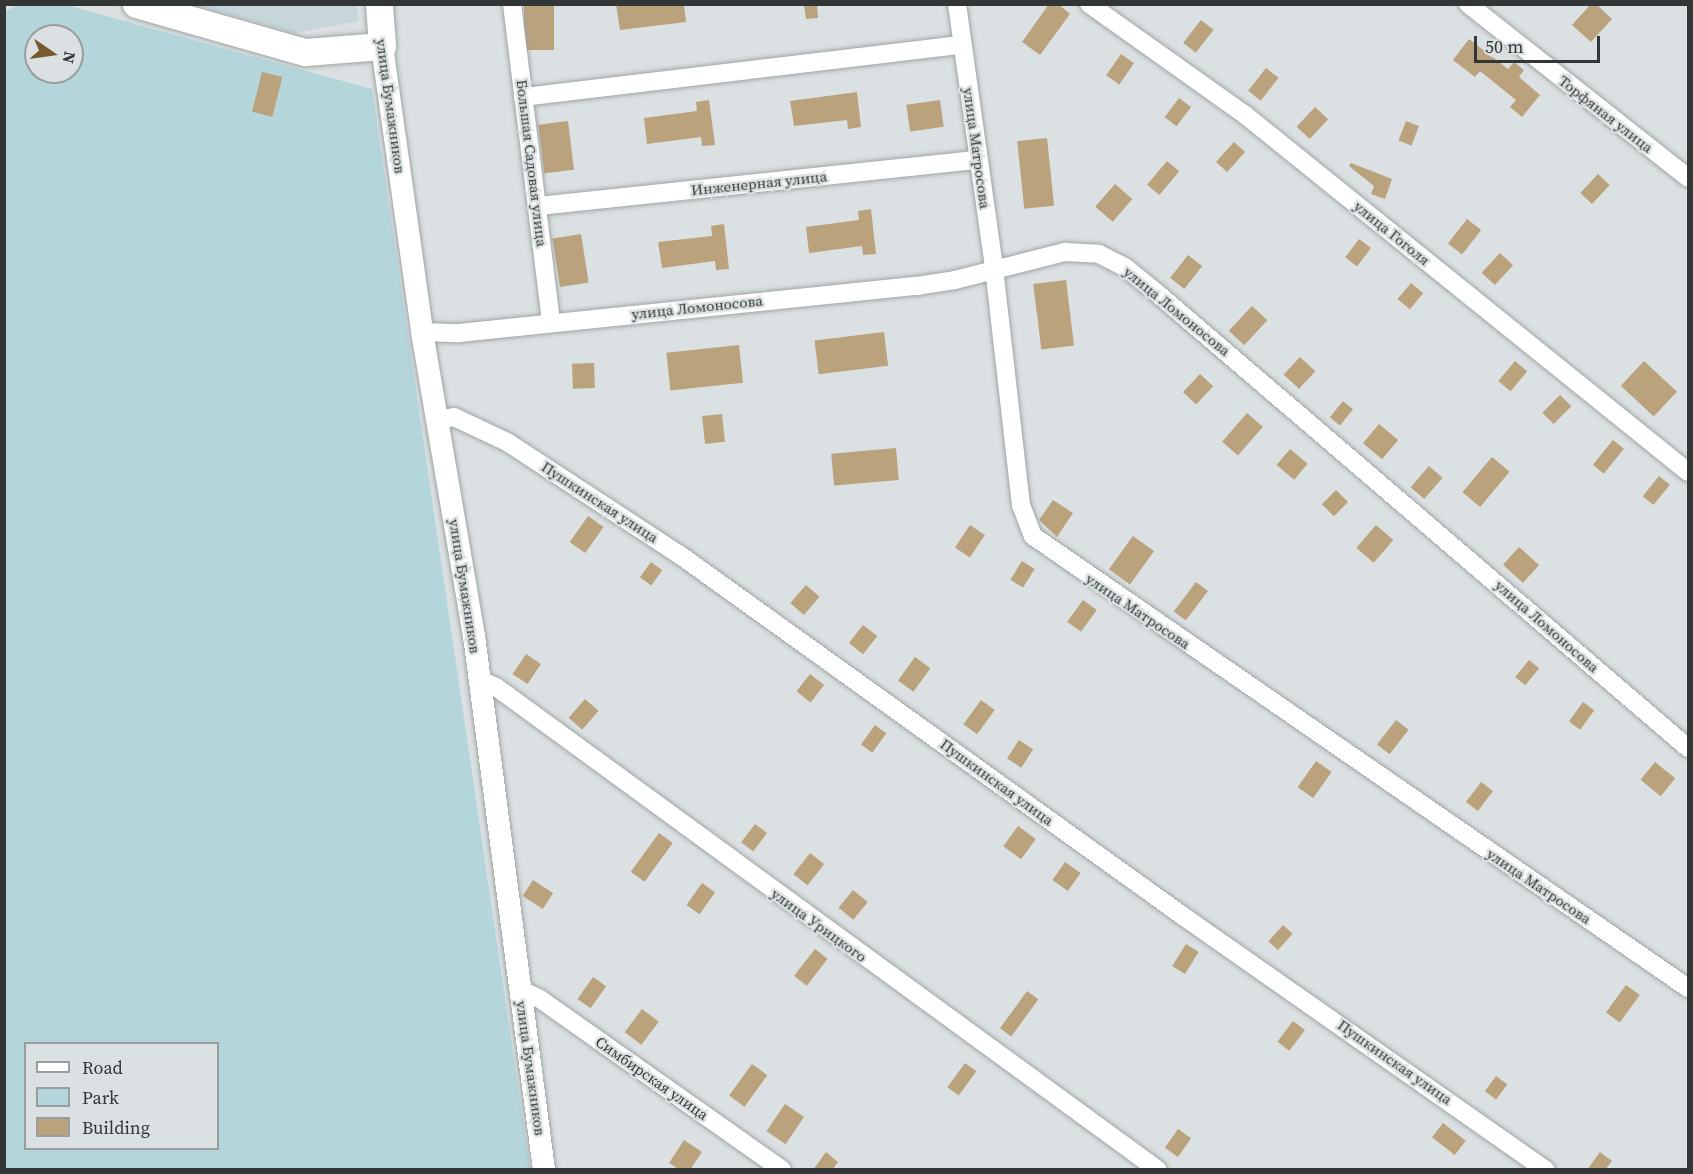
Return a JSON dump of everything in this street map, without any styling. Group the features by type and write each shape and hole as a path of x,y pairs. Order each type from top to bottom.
{"main road":[{"path":"136,4 305,52 382,46"},
{"name":"улица Бумажников","path":"379,4 382,46"}],"street":[{"name":"Большая Садовая улица","path":"512,4 538,206 550,322"},
{"name":"улица Матросова","path":"957,4 980,160 1022,505 1033,536 1689,988"},
{"name":"улица Гоголя","path":"1089,4 1244,114 1689,472"},
{"name":"Торфяная улица","path":"1468,4 1689,178"},
{"path":"523,97 962,45"},
{"name":"улица Бумажников","path":"382,46 422,332 480,680 544,1170"},
{"name":"Инженерная улица","path":"538,206 980,160"},
{"name":"улица Ломоносова","path":"422,332 459,333 917,286 955,280 994,268 1065,252 1098,254 1126,268 1689,748"},
{"name":"Пушкинская улица","path":"437,420 454,417 507,442 671,548 1546,1170"},
{"name":"улица Урицкого","path":"480,680 496,687 1158,1170"},
{"name":"Симбирская улица","path":"521,990 540,999 782,1170"}],"shaded area":[{"path":"195,5 357,5 359,21 295,33"}],"green space":[{"path":"19,5 66,5 372,89 530,1169 5,1169 4,12"}],"building":[{"path":"524,4 554,4 554,50 524,50"},
{"path":"616,4 684,4 686,22 620,30"},
{"path":"804,4 817,4 818,18 806,19"},
{"path":"1049,4 1058,4 1070,14 1040,55 1022,42"},
{"path":"1591,4 1596,4 1612,19 1591,42 1572,25"},
{"path":"1201,20 1214,30 1196,53 1183,43"},
{"path":"1469,39 1508,69 1514,62 1524,70 1519,77 1540,95 1522,117 1510,107 1516,100 1480,71 1475,77 1453,60"},
{"path":"1121,54 1134,63 1119,84 1106,75"},
{"path":"1266,68 1279,78 1261,101 1248,91"},
{"path":"262,72 282,77 272,117 252,112"},
{"path":"857,92 861,127 848,129 847,120 794,126 790,101"},
{"path":"1179,98 1191,107 1177,126 1165,117"},
{"path":"709,100 715,145 702,146 701,137 647,144 644,118 697,111 696,102"},
{"path":"940,100 944,127 910,131 906,105"},
{"path":"1315,107 1328,119 1310,139 1297,127"},
{"path":"568,121 574,170 544,173 538,125"},
{"path":"1406,121 1419,126 1412,146 1398,141"},
{"path":"1047,138 1054,206 1024,209 1017,141"},
{"path":"1234,142 1245,152 1227,172 1216,162"},
{"path":"1167,161 1179,171 1159,195 1147,185"},
{"path":"1351,163 1392,179 1385,199 1371,194 1374,186 1349,166"},
{"path":"1598,174 1610,185 1592,204 1580,193"},
{"path":"1115,184 1132,199 1113,222 1095,207"},
{"path":"871,209 876,254 863,255 862,246 809,253 806,227 859,220 858,211"},
{"path":"1467,219 1481,230 1462,255 1448,243"},
{"path":"724,224 729,269 716,270 715,261 662,268 658,242 712,236 711,226"},
{"path":"581,234 589,282 560,287 552,239"},
{"path":"1359,239 1371,248 1357,266 1345,257"},
{"path":"1500,253 1513,265 1495,285 1482,273"},
{"path":"1188,255 1202,266 1184,289 1170,278"},
{"path":"1066,280 1074,346 1041,350 1033,284"},
{"path":"1411,283 1423,293 1410,309 1398,299"},
{"path":"1252,306 1267,320 1244,345 1229,331"},
{"path":"884,332 888,366 819,374 815,341"},
{"path":"739,345 743,383 670,390 666,353"},
{"path":"1300,357 1315,371 1299,389 1284,375"},
{"path":"1515,361 1527,371 1511,391 1498,381"},
{"path":"1644,361 1677,392 1654,417 1621,386"},
{"path":"594,363 595,388 573,389 572,364"},
{"path":"1200,374 1213,386 1196,405 1183,392"},
{"path":"1560,395 1571,406 1554,424 1542,413"},
{"path":"1343,401 1353,409 1340,426 1330,417"},
{"path":"1247,413 1263,427 1238,455 1222,442"},
{"path":"722,414 725,442 705,444 702,416"},
{"path":"1379,424 1398,440 1382,459 1363,443"},
{"path":"1613,440 1624,449 1604,474 1593,465"},
{"path":"896,448 899,480 834,486 831,454"},
{"path":"1290,449 1308,464 1294,480 1277,465"},
{"path":"1492,457 1510,472 1480,507 1462,492"},
{"path":"1429,466 1443,478 1424,499 1411,487"},
{"path":"1659,476 1670,485 1654,505 1643,496"},
{"path":"1336,490 1348,502 1334,516 1322,504"},
{"path":"1053,500 1073,513 1057,537 1039,520"},
{"path":"588,516 604,527 585,553 570,542"},
{"path":"970,525 985,535 970,557 955,547"},
{"path":"1376,525 1393,540 1374,563 1356,548"},
{"path":"1133,536 1154,551 1130,584 1109,569"},
{"path":"1519,547 1539,565 1523,583 1503,565"},
{"path":"1022,561 1035,569 1023,588 1010,580"},
{"path":"651,562 662,570 651,586 640,577"},
{"path":"1196,582 1208,591 1186,621 1174,612"},
{"path":"806,585 820,597 804,615 790,603"},
{"path":"1083,600 1097,610 1081,632 1067,622"},
{"path":"863,625 877,636 863,654 849,643"},
{"path":"526,654 541,664 528,684 513,674"},
{"path":"915,657 930,668 913,692 898,680"},
{"path":"1529,660 1539,668 1525,685 1515,677"},
{"path":"810,674 824,685 811,702 796,691"},
{"path":"585,699 599,711 582,730 569,718"},
{"path":"981,700 995,710 977,734 963,724"},
{"path":"1583,702 1594,710 1580,730 1569,721"},
{"path":"1396,720 1409,730 1390,754 1377,744"},
{"path":"875,725 886,733 872,753 861,744"},
{"path":"1019,740 1033,749 1021,768 1007,758"},
{"path":"1316,761 1332,772 1313,798 1298,787"},
{"path":"1655,762 1675,778 1661,796 1641,780"},
{"path":"1481,782 1493,791 1478,811 1466,802"},
{"path":"755,824 767,833 753,851 741,842"},
{"path":"1018,826 1036,839 1021,859 1003,846"},
{"path":"659,833 673,843 645,882 631,872"},
{"path":"810,853 824,864 808,885 793,874"},
{"path":"1065,862 1081,873 1068,891 1052,880"},
{"path":"533,880 553,893 543,909 523,896"},
{"path":"702,883 715,892 700,914 687,905"},
{"path":"853,890 868,902 853,920 839,908"},
{"path":"1283,925 1293,934 1278,950 1268,941"},
{"path":"1186,944 1199,952 1185,974 1172,966"},
{"path":"815,949 828,959 807,986 794,976"},
{"path":"593,977 606,986 591,1008 578,999"},
{"path":"1626,985 1640,995 1620,1022 1606,1013"},
{"path":"1027,991 1038,999 1011,1036 1000,1028"},
{"path":"642,1009 659,1022 641,1045 625,1032"},
{"path":"1293,1021 1305,1030 1289,1051 1277,1042"},
{"path":"965,1063 976,1071 959,1095 947,1087"},
{"path":"752,1064 767,1075 744,1107 729,1096"},
{"path":"1496,1076 1507,1084 1496,1100 1485,1091"},
{"path":"785,1104 804,1117 786,1144 767,1131"},
{"path":"1443,1123 1466,1141 1455,1155 1432,1137"},
{"path":"1178,1129 1191,1138 1178,1157 1165,1148"},
{"path":"684,1140 702,1152 690,1170 680,1170 669,1163"},
{"path":"826,1152 838,1162 832,1170 813,1170"},
{"path":"1600,1152 1612,1161 1605,1170 1587,1170"}]}
